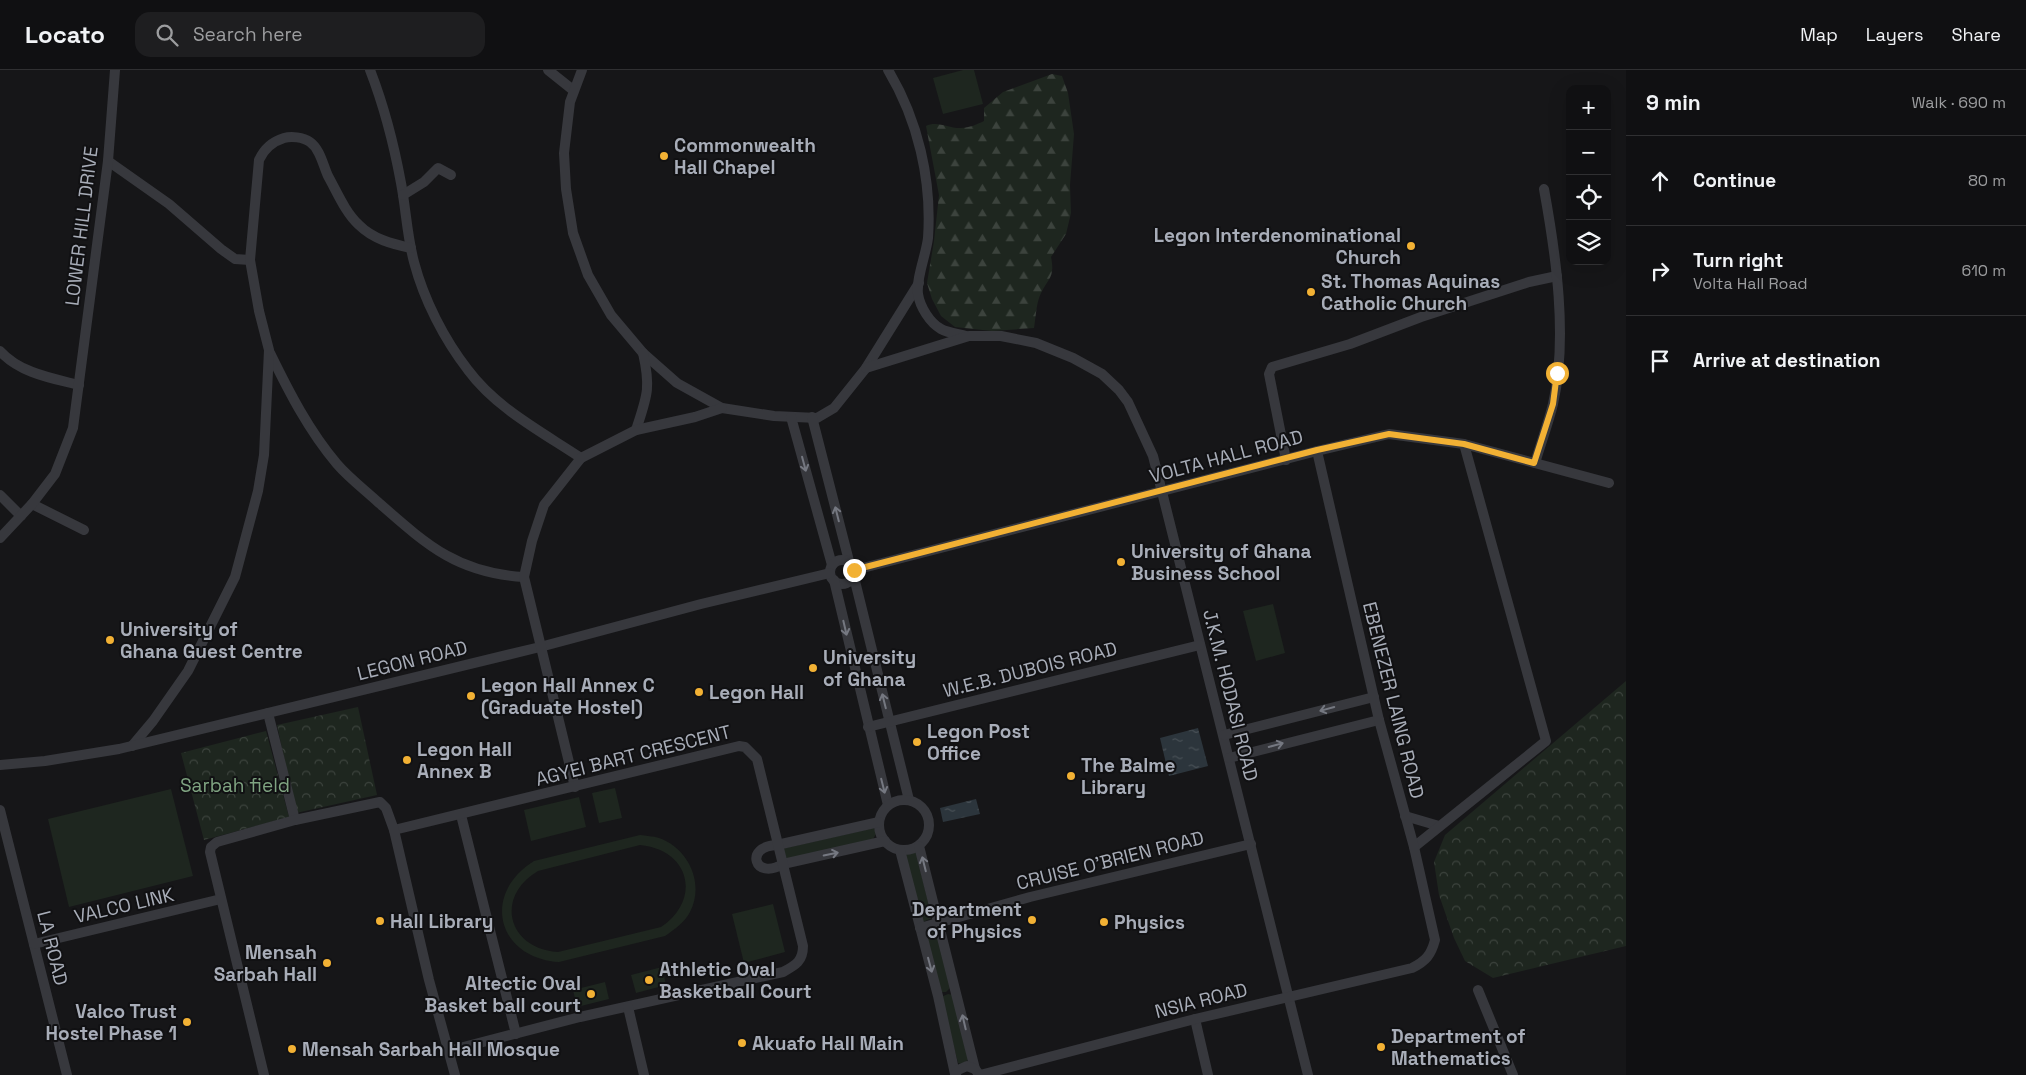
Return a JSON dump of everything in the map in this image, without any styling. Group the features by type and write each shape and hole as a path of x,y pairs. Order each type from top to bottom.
{"street":[{"name":"LOWER HILL DRIVE","path":"0,538 32,504 55,474 62,461 73,428 108,161 115,70"},
{"path":"370,70 379,92 403,195 411,248 425,296 451,344 468,370 485,388 522,420 581,458"},
{"path":"548,70 574,90"},
{"path":"582,70 570,102 564,153 566,189 573,233 588,275 611,315 643,353 677,383 722,408 791,417 817,418 834,408 866,368 918,283"},
{"path":"888,70 897,84 920,145 926,178 929,220 926,251 918,283 918,294 924,309 932,321 941,329 969,336"},
{"path":"411,248 381,240 359,226 349,214 320,155 310,142 299,138 286,137 272,142 263,152 259,160 250,260 259,311 269,350 300,412 337,464 405,526 437,552 470,566 501,575 524,577"},
{"path":"108,161 169,204 221,250 235,259 250,260"},
{"path":"403,195 424,182 438,168 451,174"},
{"path":"1534,463 1553,404 1559,334 1554,241 1544,189"},
{"path":"1286,460 1269,374 1272,367 1350,344 1429,315 1530,282 1557,276"},
{"name":"J.K.M. HODASI ROAD","path":"866,368 969,336 1001,336 1036,343 1073,358 1102,374 1119,390 1133,412 1153,456 1308,1075"},
{"path":"132,746 153,721 188,671 235,577 258,491 264,455 269,350"},
{"path":"0,351 15,364 27,370 79,385"},
{"path":"636,430 648,391 648,375 643,353"},
{"path":"574,788 524,577 532,541 544,505 581,458 636,430 695,418 722,408"},
{"path":"791,417 832,573 888,805"},
{"path":"812,418 852,569 909,800"},
{"name":"VOLTA HALL ROAD","path":"852,569 1162,492 1286,460 1317,450 1389,434 1464,444 1609,483"},
{"path":"1414,847 1546,741 1464,444"},
{"name":"EBENEZER LAING ROAD","path":"1317,450 1379,720 1414,847 1435,940 1429,957"},
{"path":"0,496 21,516"},
{"path":"32,504 84,530"},
{"path":"832,573 841,559 852,569"},
{"path":"832,573 845,584 850,581 852,569"},
{"name":"LEGON ROAD","path":"0,765 45,761 132,746 540,647 701,604 832,573"},
{"name":"W.E.B. DUBOIS ROAD","path":"868,727 1200,645"},
{"path":"1224,735 1374,696"},
{"path":"268,713 294,820"},
{"path":"1229,758 1379,720"},
{"name":"AGYEI BART CRESCENT","path":"394,830 574,788 739,746 745,747 757,759 783,864 803,946 803,956 795,966 783,972 580,1017 448,1051"},
{"path":"898,800 909,800 919,804 929,818 930,826 928,835 919,846 910,850 900,850 884,841 880,832 879,822 882,813 888,805 898,800"},
{"path":"264,1075 210,852 211,847 218,842 294,820 377,802 383,803 394,830 455,1075"},
{"name":"LA ROAD","path":"0,810 2,828 67,1075"},
{"path":"461,815 516,1034"},
{"path":"1405,816 1439,826"},
{"path":"879,822 762,847 758,854 758,863 768,870 783,864 884,841"},
{"name":"CRUISE O'BRIEN ROAD","path":"920,928 1030,897 1251,844"},
{"path":"919,846 978,1073"},
{"path":"900,850 955,1074"},
{"name":"VALCO LINK","path":"34,944 221,899"},
{"name":"NSIA ROAD","path":"955,1074 962,1067 967,1066 978,1073 1412,968 1429,957"},
{"path":"1478,990 1513,1075"},
{"path":"628,1007 644,1075"},
{"path":"1195,1019 1208,1075"}],"green space":[{"path":"963,70 974,70 983,104 943,114 933,78"},
{"path":"1052,74 1062,76 1068,93 1074,134 1070,185 1071,213 1066,234 1051,257 1052,273 1039,297 1034,328 992,331 955,327 941,316 932,299 927,283 939,195 926,126 939,124 961,128 976,125 984,121 984,108 1003,92"},
{"path":"1273,604 1285,653 1256,661 1243,611"},
{"path":"1626,681 1626,946 1493,978 1465,961 1454,938 1439,895 1434,862 1445,835"},
{"name":"Sarbah field","path":"358,707 377,795 296,813 277,725"},
{"name":"Sarbah field","path":"266,731 289,817 204,840 181,753"},
{"path":"615,788 622,818 599,823 592,793"},
{"path":"171,789 193,876 69,907 48,819"},
{"path":"579,797 586,827 531,841 524,810"},
{"path":"874,828 876,834 873,839 786,860 781,849"},
{"path":"640,835 657,837 669,843 686,858 694,878 696,890 694,901 685,919 665,936 559,962 538,958 521,949 510,937 503,922 502,906 507,890 517,875 534,861","holes":["640,845 657,849 670,856 679,866 685,877 686,890 682,903 674,916 661,927 558,952 541,949 528,942 518,932 513,920 512,907 516,894 524,882 538,871"]},
{"path":"911,851 916,852 932,918 923,922 905,854"},
{"path":"773,904 785,952 744,963 732,914"},
{"path":"936,928 950,988 946,992 941,992 924,931"},
{"name":"Athletic Oval Basketball Court","path":"662,967 666,985 636,993 631,975"},
{"name":"Altectic Oval Basket ball court","path":"605,982 609,999 577,1007 573,990"},
{"path":"948,994 953,995 968,1060 962,1064 958,1063 941,997"}],"water":[{"path":"1198,728 1208,766 1169,776 1160,738"},
{"path":"976,799 980,814 943,822 940,808"}],"place":[{"name":"Commonwealth Hall Chapel","path":"664,156"},
{"name":"Legon Interdenominational Church","path":"1411,246"},
{"name":"St. Thomas Aquinas Catholic Church","path":"1311,292"},
{"name":"University of Ghana Business School","path":"1121,562"},
{"name":"University of Ghana Guest Centre","path":"110,640"},
{"name":"University of Ghana","path":"813,668"},
{"name":"Legon Hall","path":"699,692"},
{"name":"Legon Hall Annex C (Graduate Hostel)","path":"471,696"},
{"name":"Legon Post Office","path":"917,742"},
{"name":"Legon Hall Annex B","path":"407,760"},
{"name":"The Balme Library","path":"1071,776"},
{"name":"Department of Physics","path":"1032,920"},
{"name":"Hall Library","path":"380,921"},
{"name":"Physics","path":"1104,922"},
{"name":"Mensah Sarbah Hall","path":"327,963"},
{"name":"Athletic Oval Basketball Court","path":"649,980"},
{"name":"Altectic Oval Basket ball court","path":"591,994"},
{"name":"Valco Trust Hostel Phase 1","path":"187,1022"},
{"name":"Akuafo Hall Main","path":"742,1043"},
{"name":"Department of Mathematics","path":"1381,1047"},
{"name":"Mensah Sarbah Hall Mosque","path":"292,1049"}],"route":[{"path":"854,570 1286,460 1317,450 1389,434 1464,444 1534,463 1553,404 1557,373"}]}
